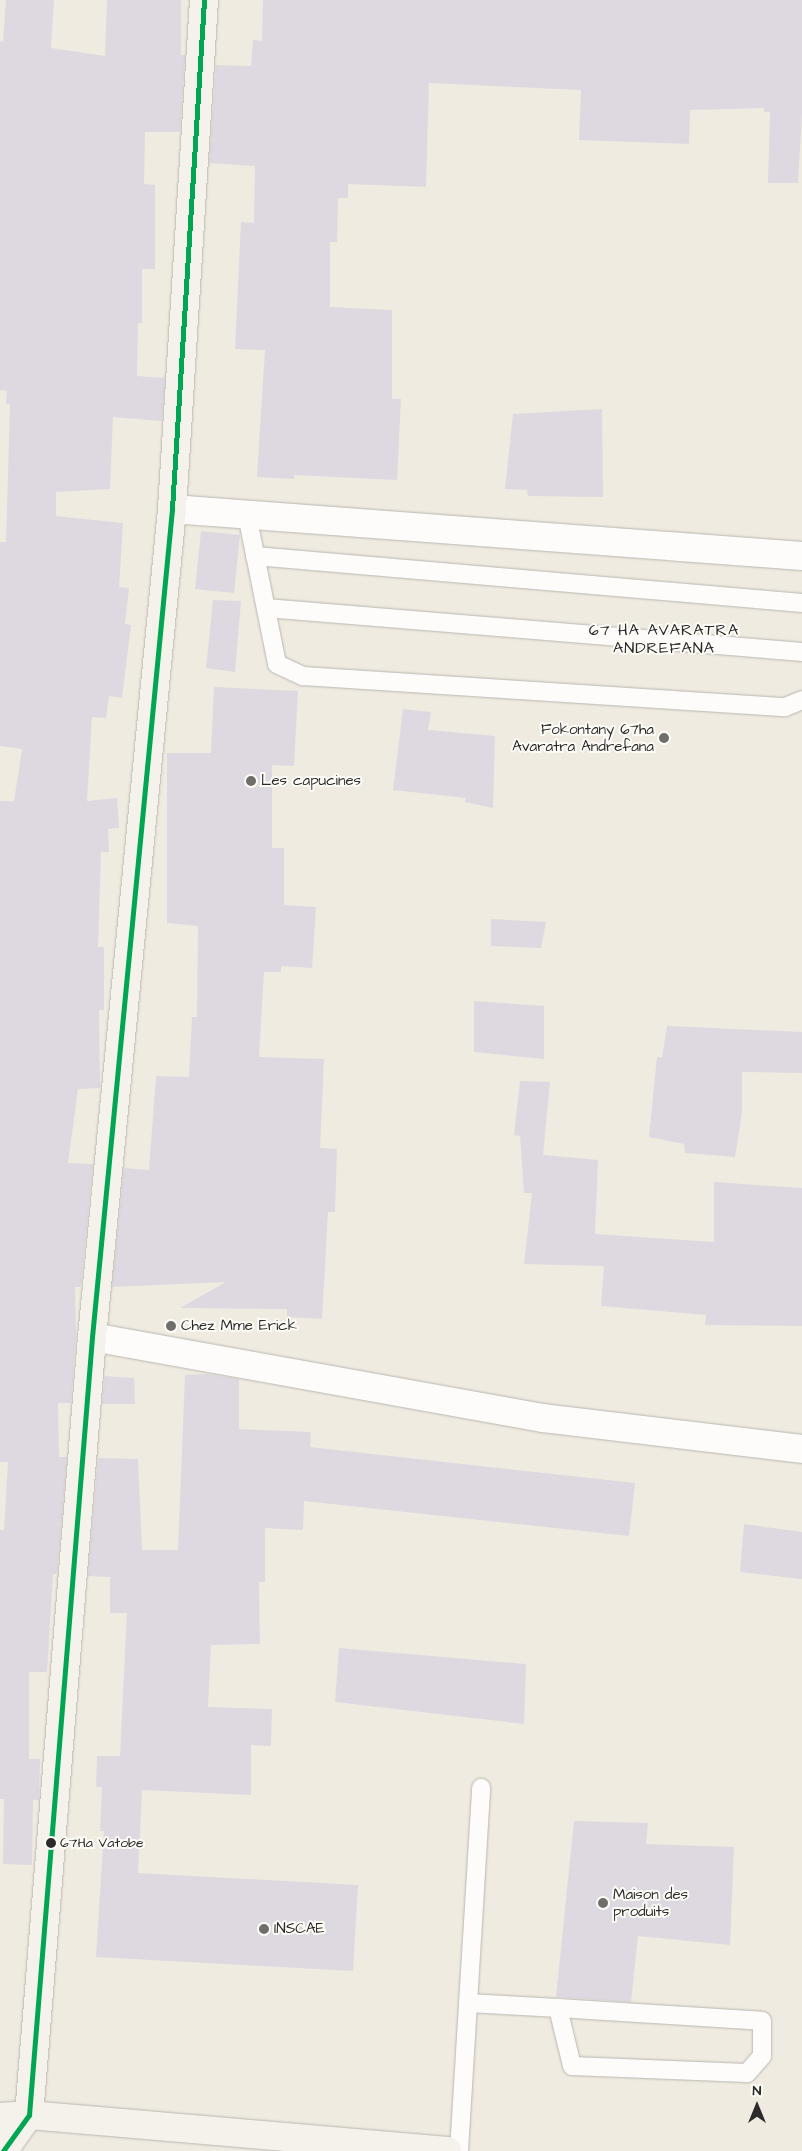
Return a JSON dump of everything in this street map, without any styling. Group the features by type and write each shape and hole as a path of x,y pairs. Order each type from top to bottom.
{"street":[{"path":"3,2151 29,2115 92,1337 172,509 204,0"},
{"path":"172,509 802,556"},
{"path":"92,1337 543,1418 802,1449"},
{"path":"0,2118 29,2115 447,2151"}],"lane":[{"path":"247,516 277,664 303,676 785,707 802,700"},
{"path":"255,556 802,603"},
{"path":"266,608 802,652"},
{"path":"460,2151 481,1788"},
{"path":"468,2003 558,2008 762,2021 762,2056 747,2073 572,2066 558,2008"}],"building":[{"path":"6,0 54,0 51,48 105,56 107,0 181,0 181,55 185,55 180,132 145,132 144,184 155,185 155,269 142,269 142,323 138,323 137,376 165,378 162,421 113,417 110,489 56,492 56,516 123,523 119,587 129,588 125,624 131,625 122,698 109,696 106,718 92,717 87,801 117,798 119,828 108,829 109,852 101,852 98,947 104,947 104,1010 99,1010 100,1088 78,1089 68,1163 93,1164 81,1287 75,1287 76,1336 71,1403 58,1403 59,1457 67,1457 57,1574 53,1574 47,1672 29,1672 29,1759 40,1759 39,1800 33,1800 32,1865 3,1864 4,1799 0,1799 0,1530 4,1530 8,1462 0,1462 0,801 14,801 22,749 0,746 0,542 6,542 10,404 6,404 7,391 0,390 0,41 3,42"},
{"path":"263,0 802,0 802,115 798,183 768,183 770,112 764,112 764,108 690,110 689,144 579,140 581,90 429,83 426,187 348,184 348,198 338,198 337,242 330,242 330,307 392,310 392,399 401,399 397,480 294,475 294,479 257,477 265,350 235,349 241,222 254,223 255,166 209,163 216,65 251,66 253,40 262,41"},
{"path":"602,409 603,497 528,496 527,490 505,489 513,414"},
{"path":"201,531 240,535 234,593 195,589"},
{"path":"213,600 241,601 235,672 206,668"},
{"path":"214,687 298,691 294,766 272,765 272,848 284,848 284,905 316,907 312,968 281,966 281,972 264,972 259,1057 324,1059 320,1148 337,1149 335,1212 328,1212 322,1319 287,1317 287,1309 180,1308 226,1282 112,1287 124,1168 149,1170 156,1076 189,1077 192,1017 197,1017 198,926 167,923 167,753 211,753"},
{"path":"403,709 431,712 428,730 495,736 493,808 465,802 466,798 393,790"},
{"path":"491,919 546,922 541,948 491,946"},
{"path":"474,1001 544,1006 544,1059 474,1052"},
{"path":"667,1026 802,1032 802,1073 742,1072 742,1113 735,1157 685,1153 684,1144 649,1137 657,1057 662,1058"},
{"path":"520,1081 550,1082 543,1155 598,1160 595,1234 714,1242 714,1182 802,1188 802,1326 705,1325 706,1315 601,1306 604,1266 524,1264 532,1193 524,1193 520,1136 514,1135"},
{"path":"207,1374 239,1379 239,1429 311,1432 310,1447 635,1483 629,1536 304,1501 303,1530 265,1528 265,1582 259,1582 260,1644 211,1645 208,1707 272,1709 271,1746 251,1745 251,1795 142,1790 138,1873 358,1885 353,1971 96,1957 104,1831 100,1831 102,1787 96,1787 97,1756 120,1756 127,1613 110,1613 110,1577 88,1576 98,1458 138,1459 142,1550 178,1550 185,1375"},
{"path":"105,1376 134,1378 135,1404 102,1404"},
{"path":"744,1524 802,1532 802,1579 740,1572"},
{"path":"339,1648 526,1664 524,1724 335,1702"},
{"name":"Maison des produits","path":"574,1821 648,1823 646,1844 734,1847 730,1945 638,1936 631,2002 556,1997"}],"transit line":[{"path":"3,2151 29,2115 92,1337 172,509 204,0"}],"place":[{"name":"Fokontany 67ha Avaratra Andrefana","path":"664,738"},
{"name":"Les capucines","path":"251,781"},
{"name":"Chez Mme Erick","path":"171,1326"},
{"name":"67Ha Vatobe","path":"51,1843"},
{"name":"Maison des produits","path":"603,1903"},
{"name":"INSCAE","path":"264,1929"}],"district":[{"name":"67 HA AVARATRA ANDREFANA","path":"664,639"}]}
